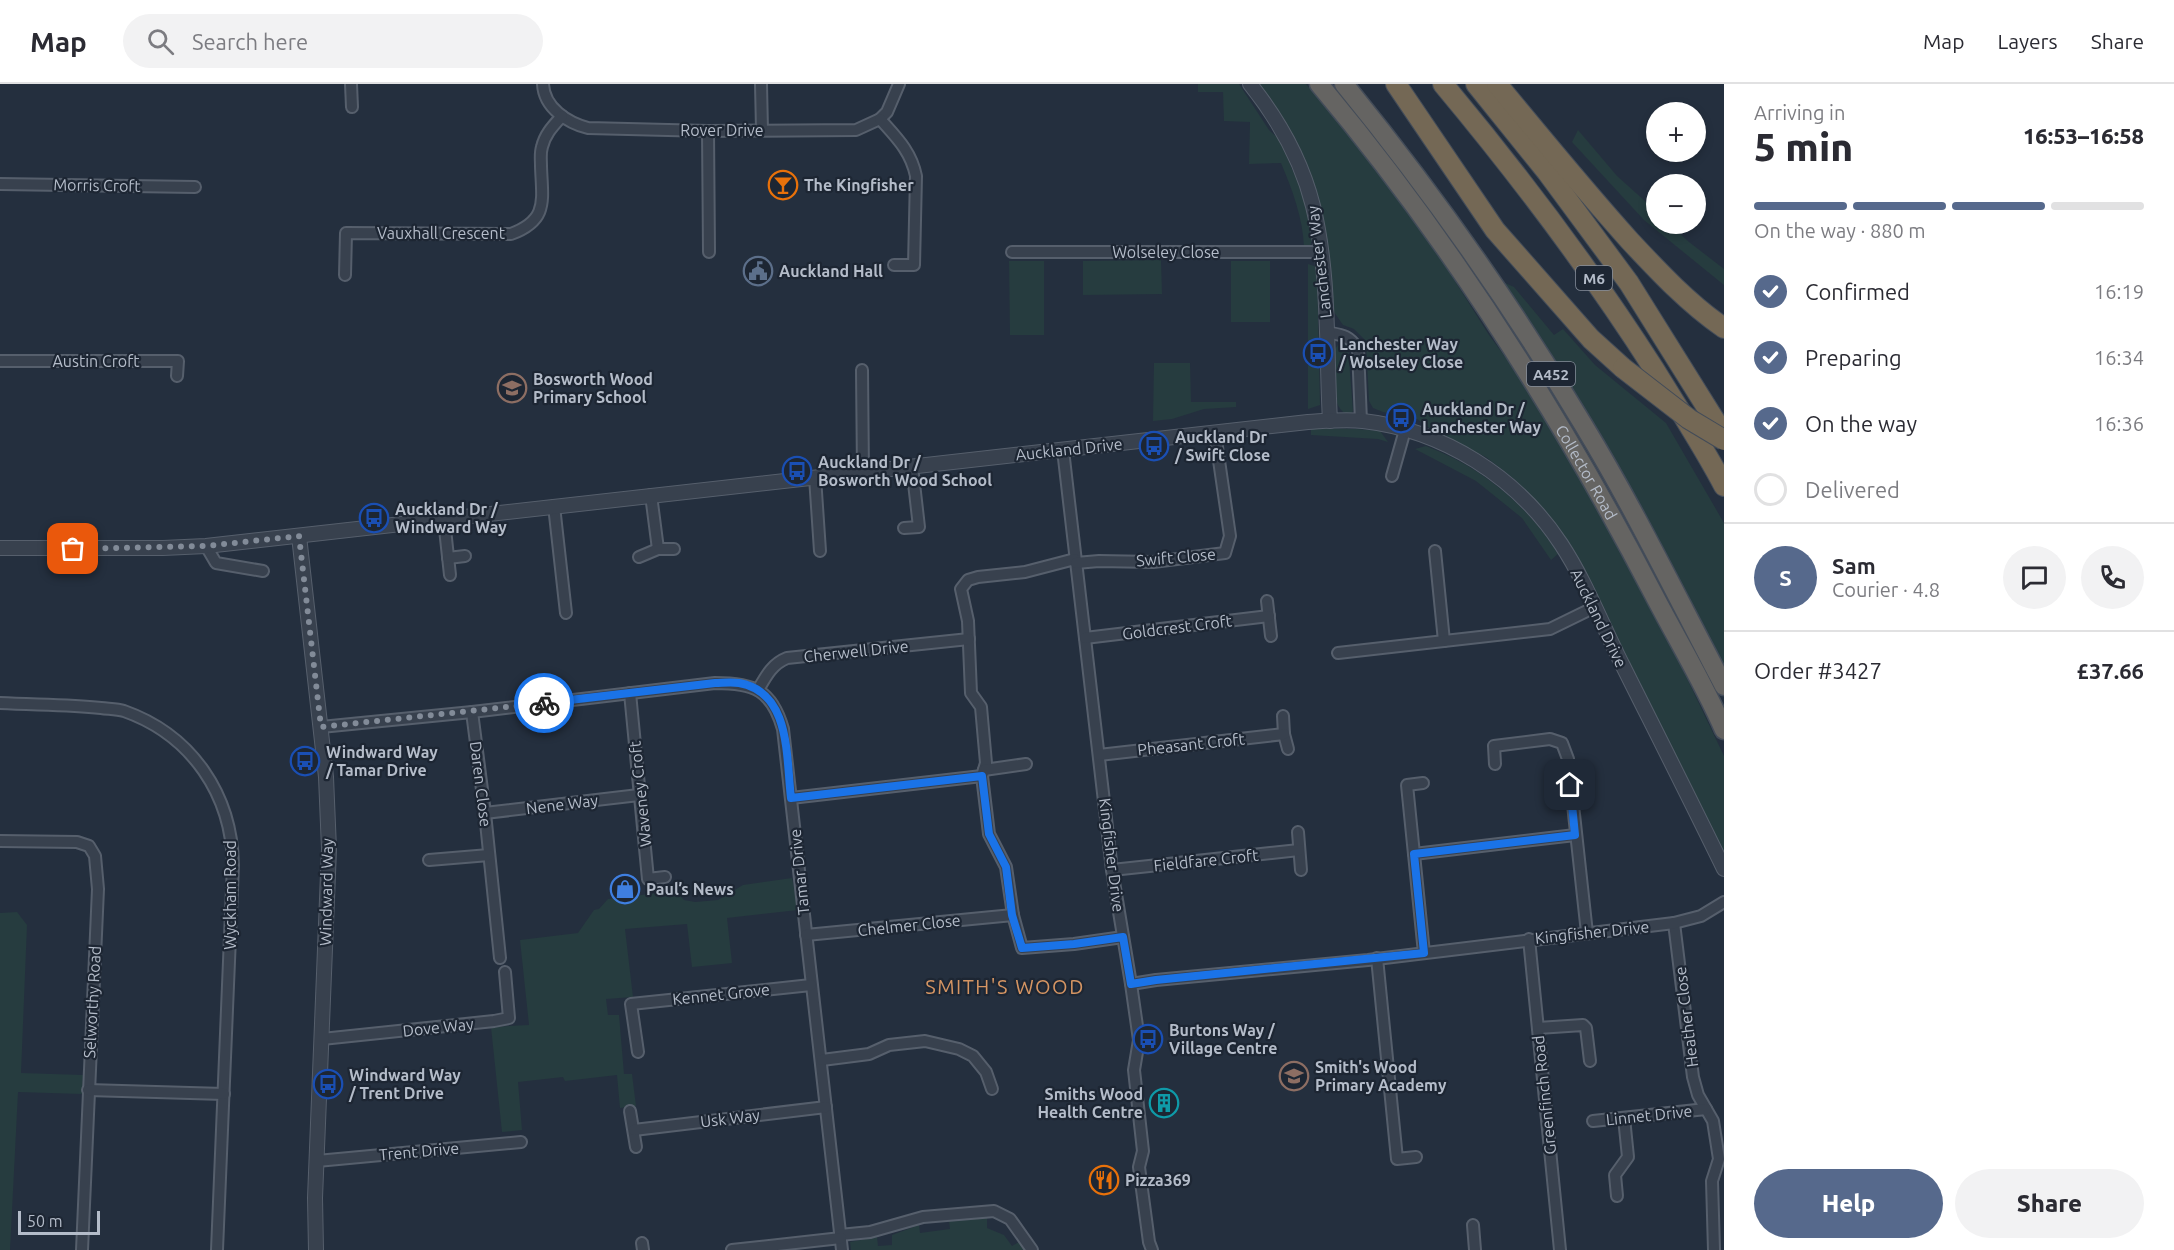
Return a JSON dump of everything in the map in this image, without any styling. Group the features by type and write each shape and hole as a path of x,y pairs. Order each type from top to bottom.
{"highway":[{"name":"Collector Road","path":"1319,84 1385,165 1504,334 1619,528 1724,730"},
{"name":"Collector Road","path":"1344,84 1398,151 1460,236 1572,407 1639,524 1724,686"},
{"path":"1396,84 1495,230 1591,339 1623,368 1689,419 1724,437"},
{"name":"M6","path":"1443,84 1507,160 1609,299 1704,447 1724,486"},
{"name":"M6","path":"1476,84 1547,172 1629,283 1724,437"},
{"path":"1497,84 1582,188 1654,267 1709,318 1724,328"}],"street":[{"path":"351,84 352,107"},
{"path":"543,84 552,106 562,116"},
{"path":"761,84 762,130"},
{"path":"894,265 914,265 916,176 914,162 904,145 880,119 886,112 899,84"},
{"name":"Lanchester Way","path":"1250,84 1280,126 1300,169 1313,206 1320,252 1330,421"},
{"name":"Rover Drive","path":"562,116 572,124 588,128 708,131 856,130 880,119"},
{"name":"Vauxhall Crescent","path":"345,275 346,233 511,234 527,228 536,220 541,207 541,150 546,134 562,116"},
{"path":"708,131 709,252"},
{"name":"Morris Croft","path":"0,184 195,187"},
{"name":"Wolseley Close","path":"1012,252 1320,252"},
{"path":"1326,333 1345,336 1352,340 1358,349 1362,421"},
{"name":"Austin Croft","path":"0,361 178,361 177,376"},
{"path":"862,370 863,473"},
{"name":"Auckland Drive","path":"0,548 206,546 1215,432 1330,421 1362,421 1405,430 1440,442 1469,457 1502,479 1543,519 1561,544 1595,607 1724,869"},
{"path":"1392,476 1405,430"},
{"name":"Swift Close","path":"1075,561 1153,562 1225,553 1230,536 1215,432"},
{"name":"Kingfisher Drive","path":"1063,450 1112,870 1131,984 1424,953 1674,923 1701,916 1724,902"},
{"path":"904,528 918,527 912,466"},
{"path":"815,477 820,551"},
{"path":"651,495 658,549"},
{"path":"554,506 566,613"},
{"path":"444,520 450,575"},
{"name":"Windward Way","path":"299,536 326,777 329,849 317,1161 316,1250"},
{"path":"206,546 216,563 263,571"},
{"path":"639,557 658,549 674,549"},
{"path":"1434,551 1444,641"},
{"path":"448,558 465,556"},
{"path":"1075,561 1025,572 968,580 961,589 968,621 971,693 981,707 986,763 983,773 989,834 1006,867 1012,915 1022,948 1123,937"},
{"path":"1267,601 1271,636"},
{"path":"1338,653 1550,629 1595,607"},
{"name":"Goldcrest Croft","path":"1085,638 1269,616"},
{"name":"Cherwell Drive","path":"758,690 772,667 787,658 969,639"},
{"path":"321,727 472,712 715,683 739,683 758,690"},
{"name":"Tamar Drive","path":"758,690 774,704 783,729 842,1250"},
{"name":"Waveney Croft","path":"630,693 648,879 665,877"},
{"name":"Wyckham Road","path":"0,704 88,707 123,711 160,729 175,740 201,766 211,780 227,814 233,849 217,1250"},
{"name":"Daren Close","path":"472,712 500,958"},
{"path":"1283,716 1288,749"},
{"name":"Pheasant Croft","path":"1099,755 1284,734"},
{"path":"1495,764 1494,746 1550,739 1562,743 1568,759 1587,933"},
{"path":"791,798 983,773 1026,764"},
{"path":"1423,783 1407,785 1424,953"},
{"name":"Nene Way","path":"485,813 639,795"},
{"path":"1298,832 1301,870"},
{"path":"1414,854 1575,835"},
{"name":"Selworthy Road","path":"0,841 77,842 89,846 95,856 98,889 82,1250"},
{"name":"Fieldfare Croft","path":"1112,870 1299,850"},
{"path":"429,860 489,855"},
{"name":"Chelmer Close","path":"806,935 1012,915"},
{"name":"Heather Close","path":"1674,923 1693,1077 1698,1095 1713,1121 1719,1159 1712,1181 1714,1250"},
{"name":"Greenfinch Road","path":"1528,939 1560,1250"},
{"path":"1377,958 1397,1159 1416,1157"},
{"name":"Dove Way","path":"322,1039 509,1018 505,972"},
{"path":"1131,984 1139,1040 1134,1070 1143,1151 1139,1167 1152,1250"},
{"name":"Kennet Grove","path":"638,1052 631,1004 811,985"},
{"path":"1538,1028 1583,1024 1586,1028 1590,1061"},
{"path":"822,1060 869,1054 890,1045 925,1041 945,1044 973,1056 986,1072 992,1089"},
{"path":"88,1090 224,1094"},
{"name":"Usk Way","path":"634,1130 826,1107"},
{"name":"Linnet Drive","path":"1593,1121 1706,1109"},
{"path":"630,1111 636,1147"},
{"path":"1617,1196 1615,1175 1628,1157 1624,1118"},
{"name":"Trent Drive","path":"317,1161 521,1142"},
{"path":"732,1250 841,1237 870,1232 924,1217 994,1211 1010,1219 1032,1250"},
{"path":"1473,1225 1475,1250"}],"green space":[{"path":"1198,84 1239,84 1269,130 1279,139 1305,199 1312,239 1310,247 1304,247 1293,193 1281,163 1249,164 1250,122 1224,121 1223,92 1198,92"},
{"path":"1256,84 1306,84 1376,168 1424,232 1489,335 1517,373 1596,504 1663,628 1724,756 1724,853 1652,712 1576,554 1535,500 1514,479 1486,457 1441,436 1417,419 1373,408 1369,401 1366,341 1354,329 1343,325 1334,312 1325,228 1317,196"},
{"path":"1578,130 1617,176 1646,202 1646,222 1644,220 1572,142"},
{"path":"1661,234 1680,234 1724,269 1724,285"},
{"path":"1161,260 1162,294 1083,295 1083,261"},
{"path":"1009,261 1044,261 1044,335 1010,335"},
{"path":"1231,261 1270,261 1270,322 1231,322"},
{"path":"1308,264 1317,267 1320,405 1308,409"},
{"path":"1505,283 1514,287 1554,335 1563,329 1595,365 1666,423 1724,523 1724,673 1638,501 1567,378"},
{"path":"1344,344 1348,347 1353,411 1350,415 1338,406 1333,377 1334,350 1338,345"},
{"path":"1154,363 1190,363 1191,402 1236,402 1236,407 1204,409 1172,419 1153,421"},
{"path":"1311,428 1380,431 1388,442 1378,439 1311,435"},
{"path":"1426,446 1465,465 1501,489 1532,519 1558,554 1551,560 1522,518 1476,481 1415,449"},
{"path":"792,878 798,910 727,918 732,963 692,967 687,924 625,929 633,997 606,999 608,1015 619,1015 624,1074 632,1074 636,1106 620,1108 617,1075 565,1081 563,1077 518,1082 522,1130 502,1132 491,1027 529,1025 520,940 578,933 594,910 599,909 608,899 675,891 684,900 695,902 718,900 743,885"},
{"path":"17,912 27,925 21,1073 83,1075 82,1094 18,1092 10,1250 0,1250 0,913"},
{"path":"987,1216 987,1228 1004,1235 1012,1246 1019,1242 1025,1250 851,1250 850,1242 877,1237 878,1246 892,1245 892,1235 919,1225 920,1233 950,1229 949,1221"}],"way so far":[{"path":"73,549 206,546 299,536 321,727 462,714 544,703"}],"place":[{"name":"The Kingfisher","path":"783,185"},
{"name":"Auckland Hall","path":"758,271"},
{"name":"Lanchester Way / Wolseley Close","path":"1318,353"},
{"name":"Bosworth Wood Primary School","path":"512,388"},
{"name":"Auckland Dr / Lanchester Way","path":"1401,418"},
{"name":"Auckland Dr / Swift Close","path":"1154,446"},
{"name":"Auckland Dr / Bosworth Wood School","path":"797,471"},
{"name":"Auckland Dr / Windward Way","path":"374,518"},
{"name":"Windward Way / Tamar Drive","path":"305,761"},
{"name":"Paul’s News","path":"625,889"},
{"name":"Burtons Way / Village Centre","path":"1148,1039"},
{"name":"Smith's Wood Primary Academy","path":"1294,1076"},
{"name":"Windward Way / Trent Drive","path":"328,1084"},
{"name":"Smiths Wood Health Centre","path":"1164,1103"},
{"name":"Pizza369","path":"1104,1180"}],"district":[{"name":"SMITH'S WOOD","path":"1005,986"}],"route":[{"path":"544,703 715,683 739,683 758,690 774,704 783,729 791,798 982,776 989,834 1006,867 1012,915 1022,948 1123,937 1131,984 1424,953 1414,854 1575,835 1570,785"}]}
